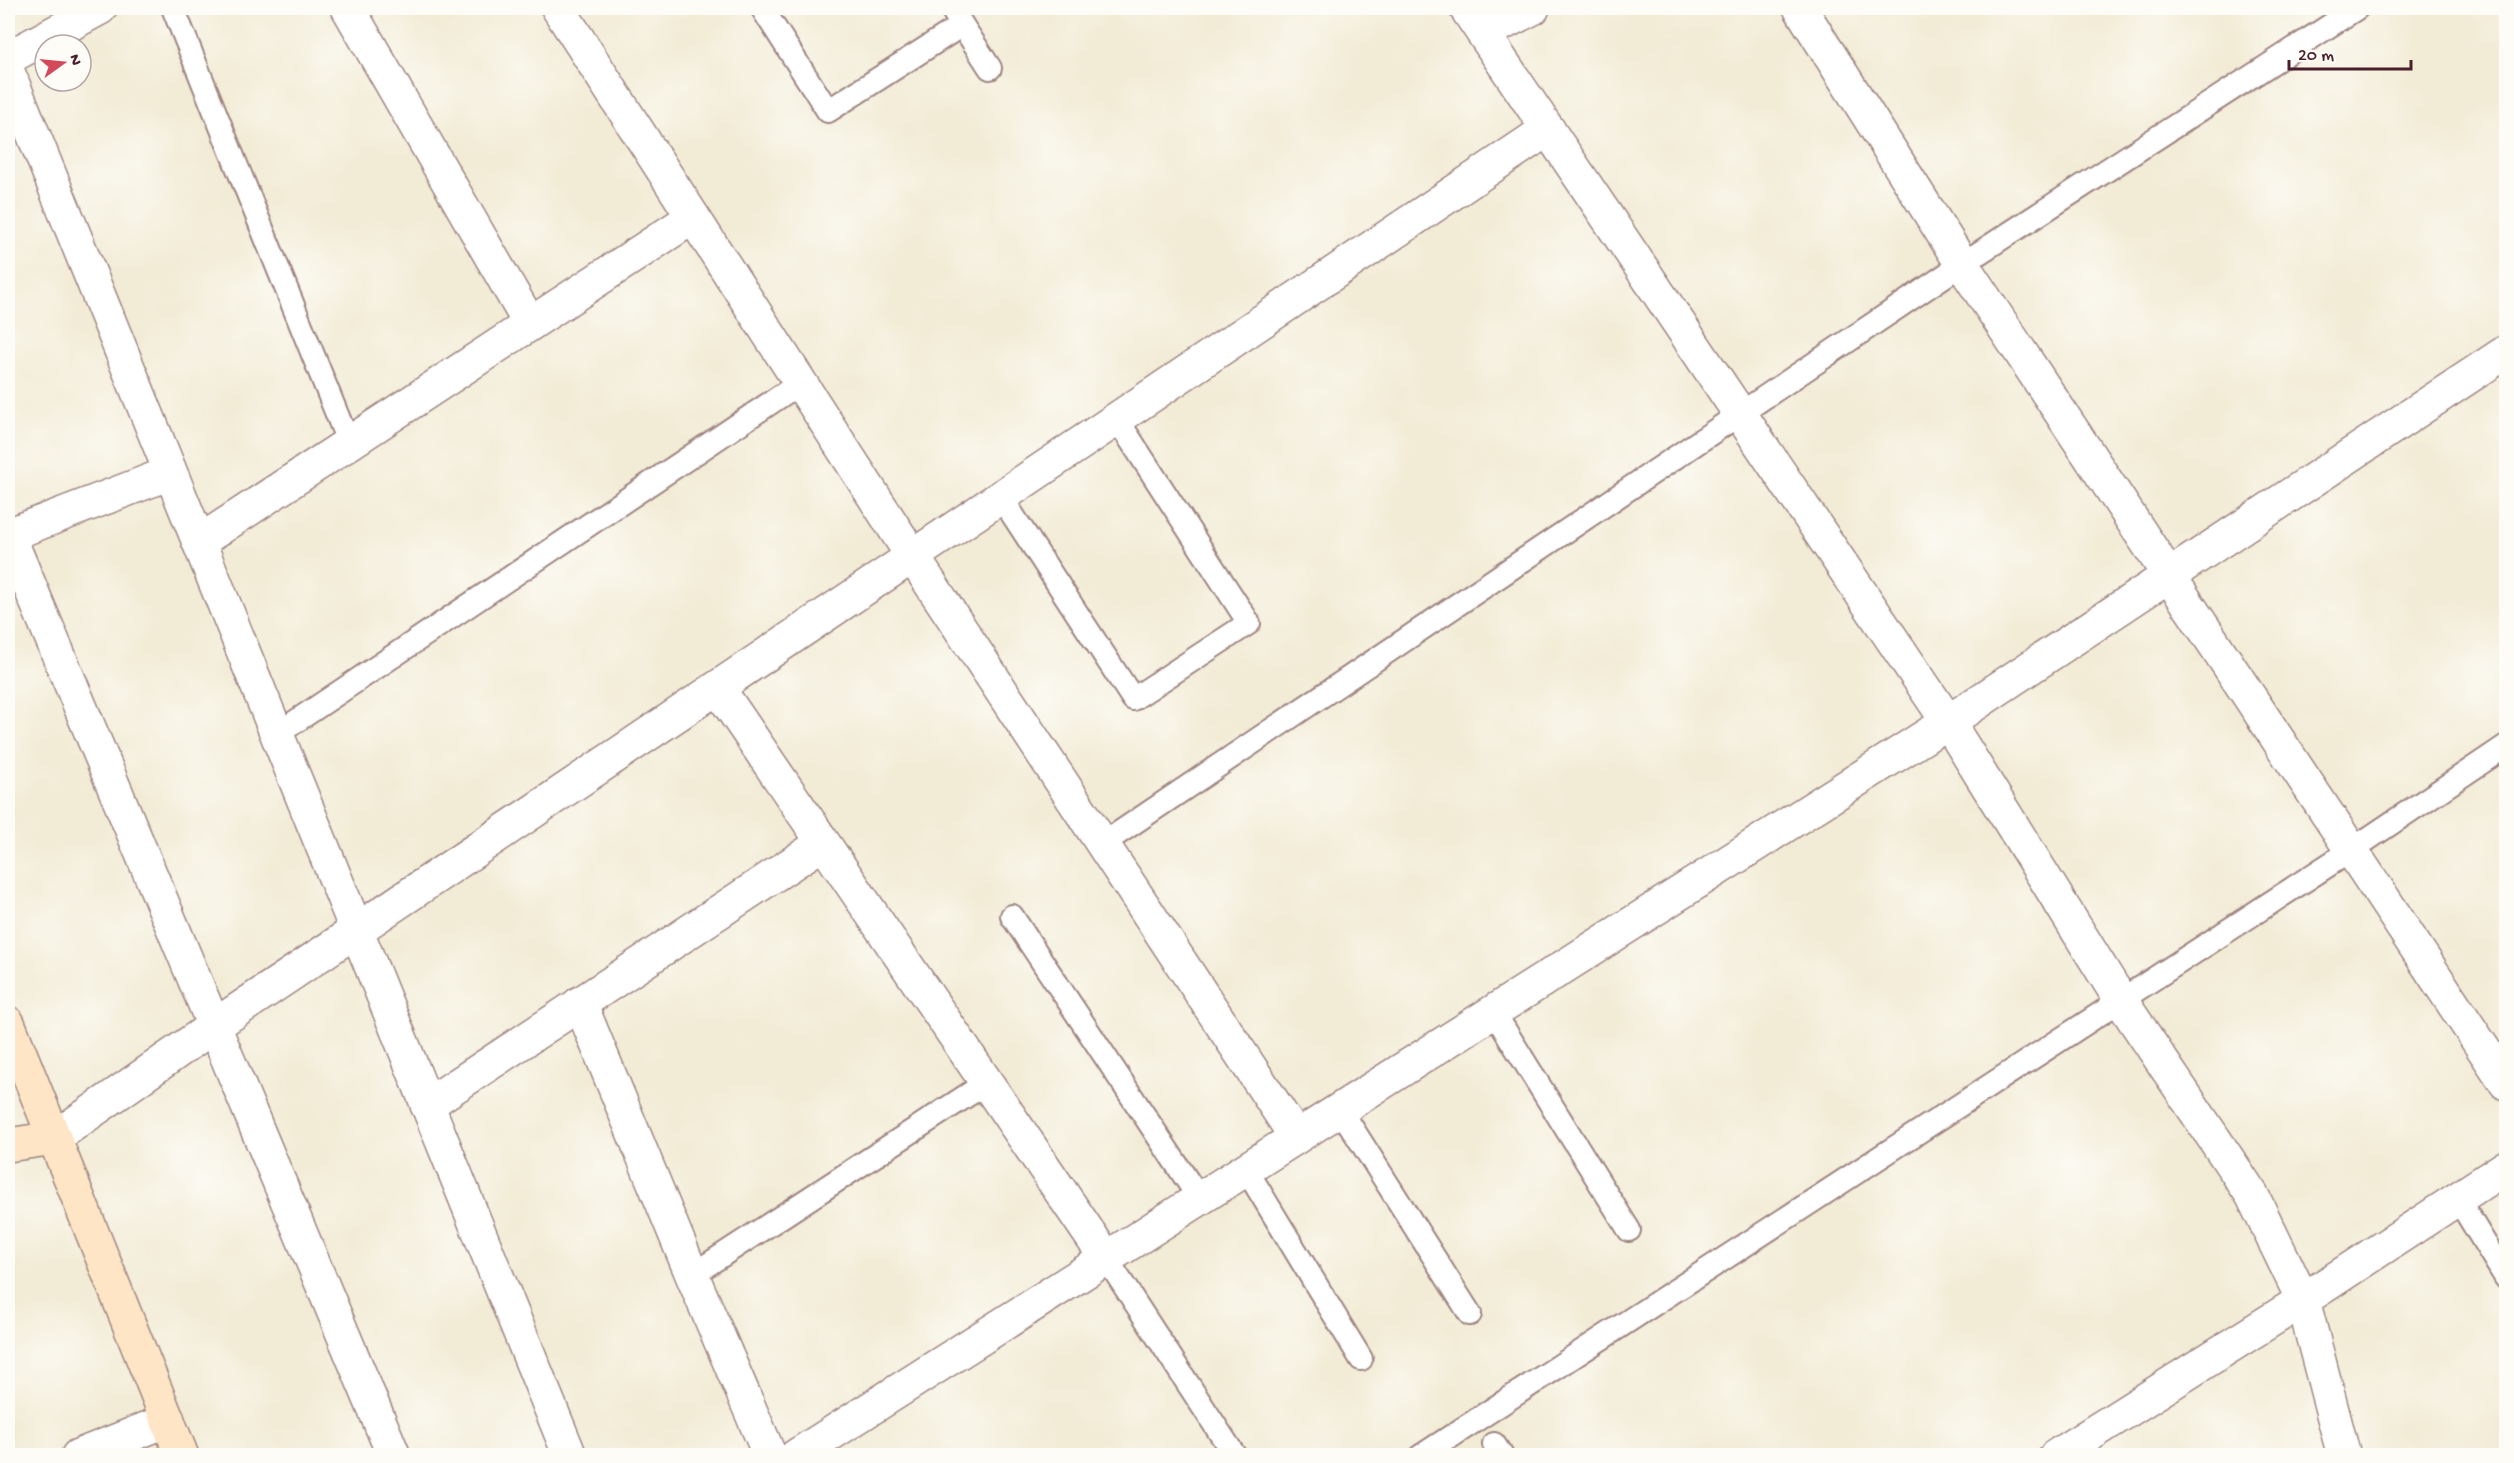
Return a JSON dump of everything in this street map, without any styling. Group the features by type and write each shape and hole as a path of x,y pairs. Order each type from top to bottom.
{"street":[{"path":"8,58 100,8"},
{"path":"348,8 530,324"},
{"path":"558,8 1101,845 1296,1137"},
{"path":"1533,8 1475,20 1948,722 2120,999 2252,1195 2303,1300 2344,1455"},
{"path":"1800,8 1962,264 2506,1083"},
{"path":"8,72 570,1455"},
{"path":"8,1145 54,1138 214,1026 1548,129"},
{"path":"199,542 693,217"},
{"path":"796,1455 1948,722 2506,352"},
{"path":"170,473 8,534 394,1455"},
{"path":"718,688 1106,1258"},
{"path":"427,1105 823,843"},
{"path":"580,1003 692,1275 770,1455"},
{"path":"8,1023 182,1455"},
{"path":"2056,1455 2303,1300 2506,1167"},
{"path":"78,1455 168,1420"}],"lane":[{"path":"173,8 349,444"},
{"path":"762,8 828,111 956,16 990,68"},
{"path":"1101,845 1739,412 1962,264 2357,8"},
{"path":"277,734 800,383"},
{"path":"1001,497 1133,699 1249,623 1117,420"},
{"path":"1421,1455 2350,851 2506,746"},
{"path":"1012,916 1199,1198"},
{"path":"1493,1011 1629,1230"},
{"path":"692,1275 986,1083"},
{"path":"1340,1109 1470,1314"},
{"path":"1246,1168 1361,1359"},
{"path":"2458,1199 2506,1278"},
{"path":"1106,1258 1235,1455"}]}
